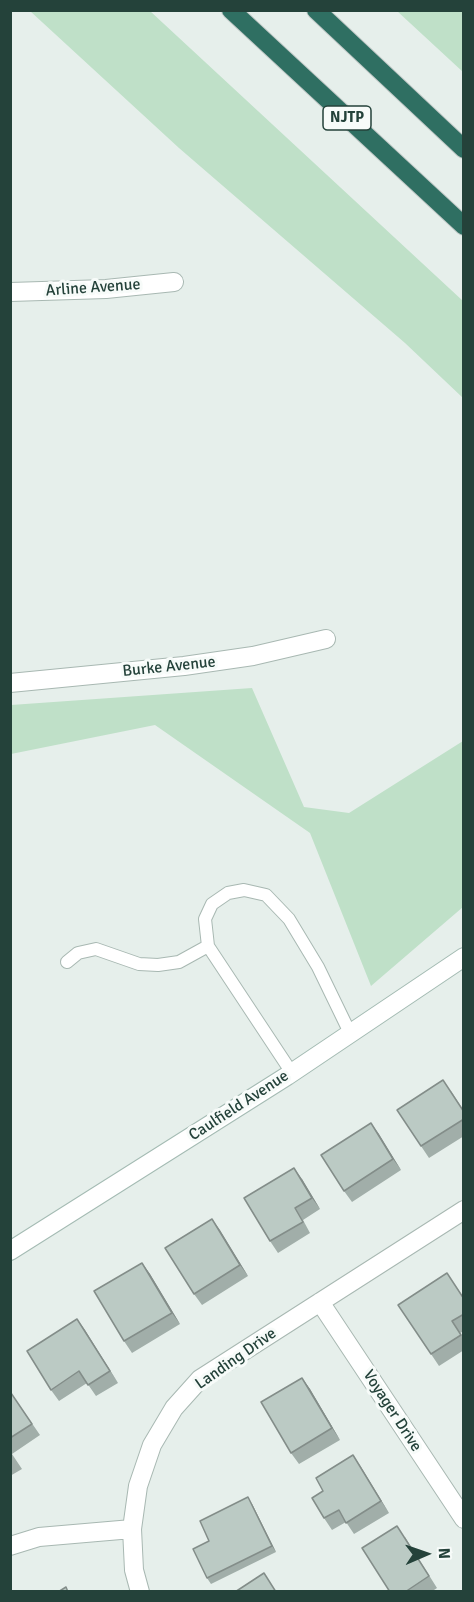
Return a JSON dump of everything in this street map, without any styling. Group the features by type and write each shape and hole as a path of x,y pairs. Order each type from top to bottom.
{"highway":[{"name":"NJTP","path":"231,10 464,226"},
{"path":"316,10 464,149"}],"street":[{"name":"Arline Avenue","path":"10,292 106,289 174,282"},
{"name":"Burke Avenue","path":"10,683 230,660 326,639"},
{"name":"Caulfield Avenue","path":"10,1251 291,1073 464,957"},
{"name":"Landing Drive","path":"140,1592 134,1570 132,1529 138,1486 152,1445 174,1408 200,1379 464,1210"},
{"name":"Voyager Drive","path":"320,1302 464,1519"},
{"path":"10,1546 39,1537 132,1529"}],"lane":[{"path":"291,1073 208,946 205,919 212,904 228,892 244,890 266,895 289,919 318,967 350,1033"},
{"path":"67,962 78,953 96,949 139,964 158,965 179,962 208,946"}],"green space":[{"path":"30,11 150,11 463,301 463,398 405,343 179,148"},
{"path":"397,11 463,11 463,72"},
{"path":"252,688 304,807 349,813 463,741 463,907 371,986 310,833 155,725 11,754 11,705"}],"building":[{"path":"443,1080 464,1112 464,1119 421,1146 397,1110"},
{"path":"371,1123 393,1159 344,1191 321,1155"},
{"path":"294,1168 312,1198 295,1208 303,1222 270,1241 244,1198"},
{"path":"212,1219 240,1265 194,1294 165,1248"},
{"path":"142,1263 172,1313 124,1341 94,1291"},
{"path":"447,1273 464,1299 464,1314 452,1321 461,1335 431,1354 398,1305"},
{"path":"77,1319 110,1371 88,1385 79,1371 51,1390 27,1351"},
{"path":"302,1378 332,1428 291,1453 261,1402"},
{"path":"10,1393 32,1424 10,1438"},
{"path":"353,1455 381,1501 346,1523 339,1510 324,1518 312,1498 323,1491 316,1478"},
{"path":"248,1497 272,1546 207,1578 193,1549 209,1541 200,1521"},
{"path":"397,1526 429,1576 405,1592 390,1592 362,1548"},
{"path":"264,1573 276,1592 235,1592"},
{"path":"66,1587 68,1592 58,1592"}]}
